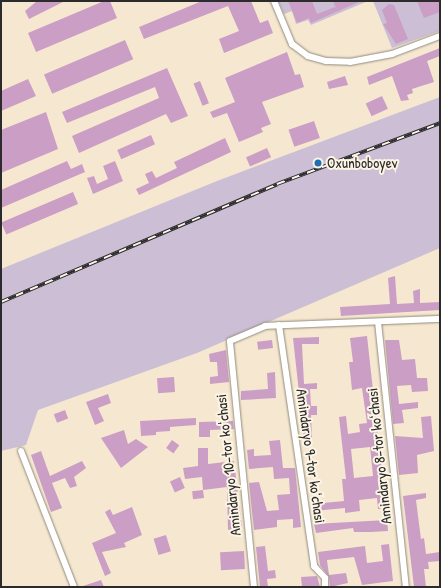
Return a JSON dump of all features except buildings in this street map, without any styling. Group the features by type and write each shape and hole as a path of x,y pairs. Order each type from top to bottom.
{"street":[{"path":"274,1 292,44 308,56 326,61 350,62 392,54 440,36"},
{"path":"279,325 440,319"},
{"name":"Amindaryo 8-tor koʻchasi","path":"378,322 406,587"},
{"name":"Amindaryo 10-tor koʻchasi","path":"254,587 230,341 265,326 279,325"},
{"name":"Amindaryo 9-tor koʻchasi","path":"279,325 314,566 325,578 325,587"},
{"path":"21,450 74,587"}],"shaded area":[{"path":"278,1 368,1 311,25 308,20 296,24 292,11 284,14"},
{"path":"373,1 440,1 440,31 392,48"},
{"path":"440,97 440,248 197,353 38,410 26,445 1,451 1,269 217,181"}],"railway":[{"path":"1,302 277,184 440,123"}],"place":[{"name":"Oxunboboyev","path":"318,163"}]}
